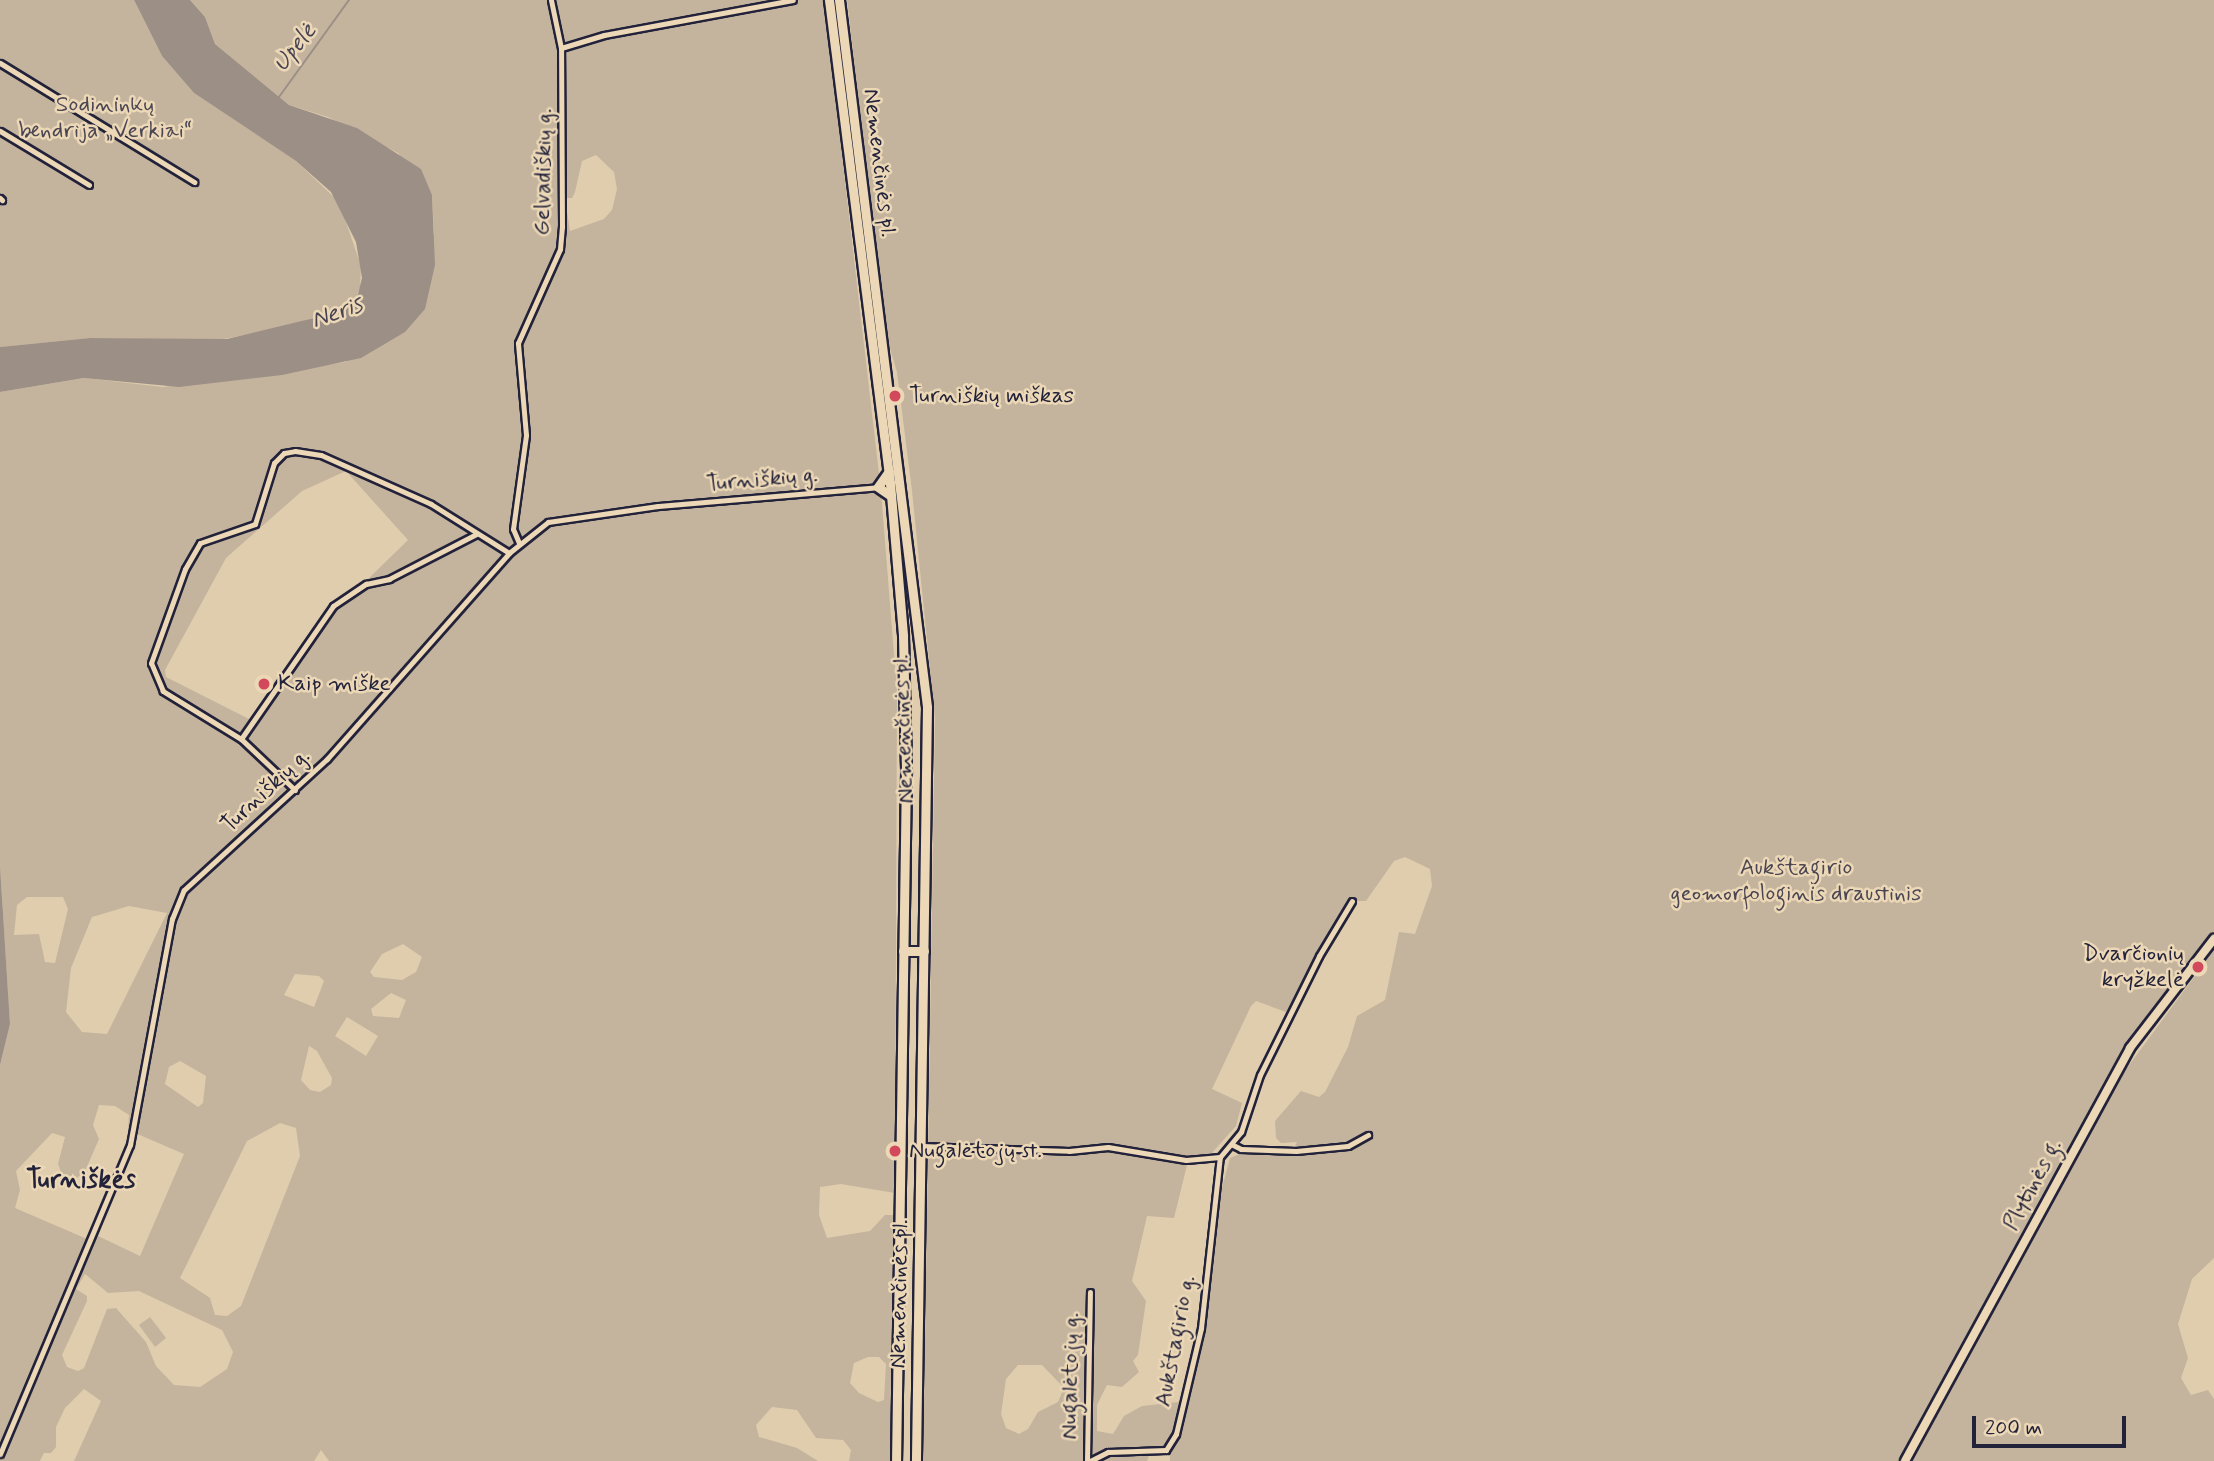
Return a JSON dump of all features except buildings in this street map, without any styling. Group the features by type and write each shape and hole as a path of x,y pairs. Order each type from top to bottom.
{"main road":[{"name":"Nemenčinės pl.","path":"829,0 909,556 927,707 916,1461"},
{"name":"Nemenčinės pl.","path":"839,0 880,368 897,558 905,688 897,1461"},
{"path":"889,471 878,487 891,496"},
{"path":"897,558 909,556"},
{"name":"Plytinės g.","path":"1905,1461 2130,1048 2214,939"},
{"path":"903,951 924,951"}],"street":[{"name":"Gelvadiškių g.","path":"519,542 513,529 526,435 517,349 561,239 561,48 551,0"},
{"path":"561,48 604,35 793,0"},
{"path":"0,63 194,181"},
{"path":"0,131 89,185"},
{"path":"295,790 241,739 163,691 151,663 186,569 200,543 255,524 281,455 295,451 321,455 431,504 509,553"},
{"name":"Turniškių g.","path":"0,1454 130,1145 177,901 191,883 295,790 364,721 519,542 548,522 571,516 878,487"},
{"path":"241,739 333,606 366,584 389,579 476,534"},
{"path":"922,1146 1069,1151 1108,1147 1186,1160 1220,1157 1233,1145 1265,1064 1319,956 1352,901"},
{"path":"1233,1145 1241,1149 1296,1151 1348,1146 1368,1135"},
{"name":"Aukštagirio g.","path":"1089,1461 1108,1452 1166,1450 1176,1434 1201,1328 1220,1157"},
{"name":"Nugalėtojų g.","path":"1089,1461 1090,1292"}],"shaded area":[{"name":"Kaip miške","path":"264,676 270,678 270,690 264,692 258,690 256,684 258,678"}],"green space":[{"name":"Sodininkų bendrija „Verkiai“","path":"0,0 134,0 162,56 194,93 296,161 339,202 361,266 360,287 353,305 281,328 218,340 90,338 0,347"},
{"path":"190,0 824,0 881,491 897,692 895,1193 841,1184 820,1187 819,1215 827,1238 870,1231 885,1215 895,1215 890,1461 849,1461 851,1450 843,1440 816,1438 797,1410 772,1407 756,1425 759,1437 797,1448 818,1461 329,1461 321,1450 314,1461 74,1461 101,1401 84,1389 65,1408 56,1427 56,1447 51,1453 44,1453 40,1461 0,1461 0,1065 10,1024 0,866 0,392 85,378 163,387 346,362 434,233 432,195 398,153 328,117 289,105 215,44 205,17","holes":["596,155 614,172 617,189 612,210 604,219 570,231 565,198 572,198 582,161","346,471 408,540 326,620 253,721 166,677 165,670 226,558 302,491","27,897 63,897 68,909 55,963 45,962 39,934 14,935 17,905","129,906 167,913 107,1034 82,1032 66,1012 71,968 92,917","403,944 422,957 416,972 402,980 374,977 370,972 382,954","295,974 319,976 324,981 314,1007 284,995","391,993 406,1000 399,1018 373,1016 371,1009","347,1017 378,1036 366,1056 335,1036","309,1046 317,1051 332,1078 331,1085 320,1092 310,1090 301,1080","180,1061 206,1076 203,1103 198,1107 165,1084 169,1067","99,1105 115,1106 129,1115 128,1130 184,1154 140,1256 98,1236 94,1242 15,1208 20,1190 16,1171 52,1133 65,1137 58,1164 62,1174 77,1178 86,1169 99,1139 93,1125","280,1123 296,1128 300,1156 241,1306 227,1316 215,1315 210,1298 180,1278 247,1141","85,1274 108,1293 139,1291 222,1330 233,1352 227,1369 200,1387 174,1385 156,1366 146,1342 116,1308 107,1309 84,1368 78,1371 67,1367 62,1355 87,1296 76,1289","868,1357 879,1357 886,1364 884,1400 878,1402 859,1393 850,1383 854,1363"]},
{"name":"Aukštagirio geomorfologinis draustinis","path":"847,0 2214,0 2214,932 2147,1015 2092,1105 1901,1461 1170,1461 1170,1456 1150,1453 1147,1461 923,1461 935,719 897,372 886,335","holes":["1405,857 1430,869 1432,886 1415,934 1399,932 1385,1000 1357,1016 1348,1047 1325,1092 1319,1097 1301,1091 1275,1121 1276,1138 1281,1143 1297,1142 1291,1155 1242,1153 1230,1158 1218,1202 1213,1267 1190,1397 1179,1402 1142,1406 1124,1416 1113,1434 1097,1431 1097,1405 1107,1385 1122,1387 1139,1372 1133,1361 1138,1355 1146,1301 1132,1281 1147,1216 1174,1218 1189,1157 1210,1155 1236,1126 1242,1103 1212,1089 1251,1006 1256,1001 1286,1012 1349,901 1366,901 1394,861","1018,1365 1042,1365 1064,1388 1058,1402 1038,1412 1028,1429 1019,1434 1006,1428 1001,1414 1006,1379"]},
{"path":"2214,950 2214,1258 2192,1279 2178,1324 2188,1358 2181,1378 2191,1395 2208,1390 2214,1399 2214,1461 1911,1461 2124,1072"},
{"path":"150,1317 166,1338 155,1347 139,1325"}],"water":[{"name":"Neris","path":"134,0 190,0 205,17 215,44 289,105 357,128 421,169 432,195 435,265 425,309 405,332 361,358 282,375 179,387 84,378 0,392 0,347 90,338 227,339 343,311 358,294 362,278 356,242 331,192 296,161 194,93 162,56"},
{"path":"0,866 10,1024 0,1065"}],"waterway":[{"name":"Upelė","path":"279,97 349,0"}],"place":[{"name":"Turniškių miškas","path":"895,396"},
{"name":"Kaip miške","path":"264,684"},
{"name":"Dvarčionių kryžkelė","path":"2198,967"},
{"name":"Nugalėtojų st.","path":"895,1151"}],"district":[{"name":"Turniškės","path":"81,1181"}]}
